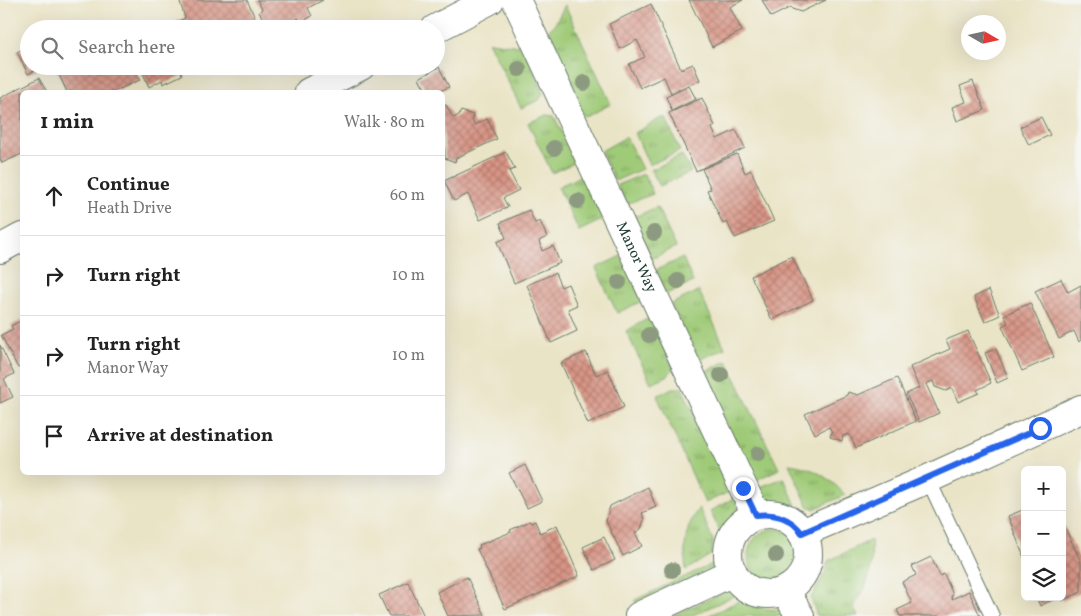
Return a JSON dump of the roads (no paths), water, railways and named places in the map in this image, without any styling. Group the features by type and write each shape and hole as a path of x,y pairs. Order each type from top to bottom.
{"street":[{"path":"445,23 490,0"},
{"name":"Manor Way","path":"516,0 756,515"},
{"path":"313,90 343,75"},
{"path":"0,249 20,238"},
{"path":"802,533 928,479 1081,409"},
{"path":"756,515 774,515 785,518 795,524 802,533 807,546 808,559 804,572 796,583 774,594 761,594 749,590 740,582 729,562 730,541 742,524 756,515"},
{"path":"639,616 733,572"},
{"path":"785,590 800,616"}],"lane":[{"path":"928,479 992,616"}]}
